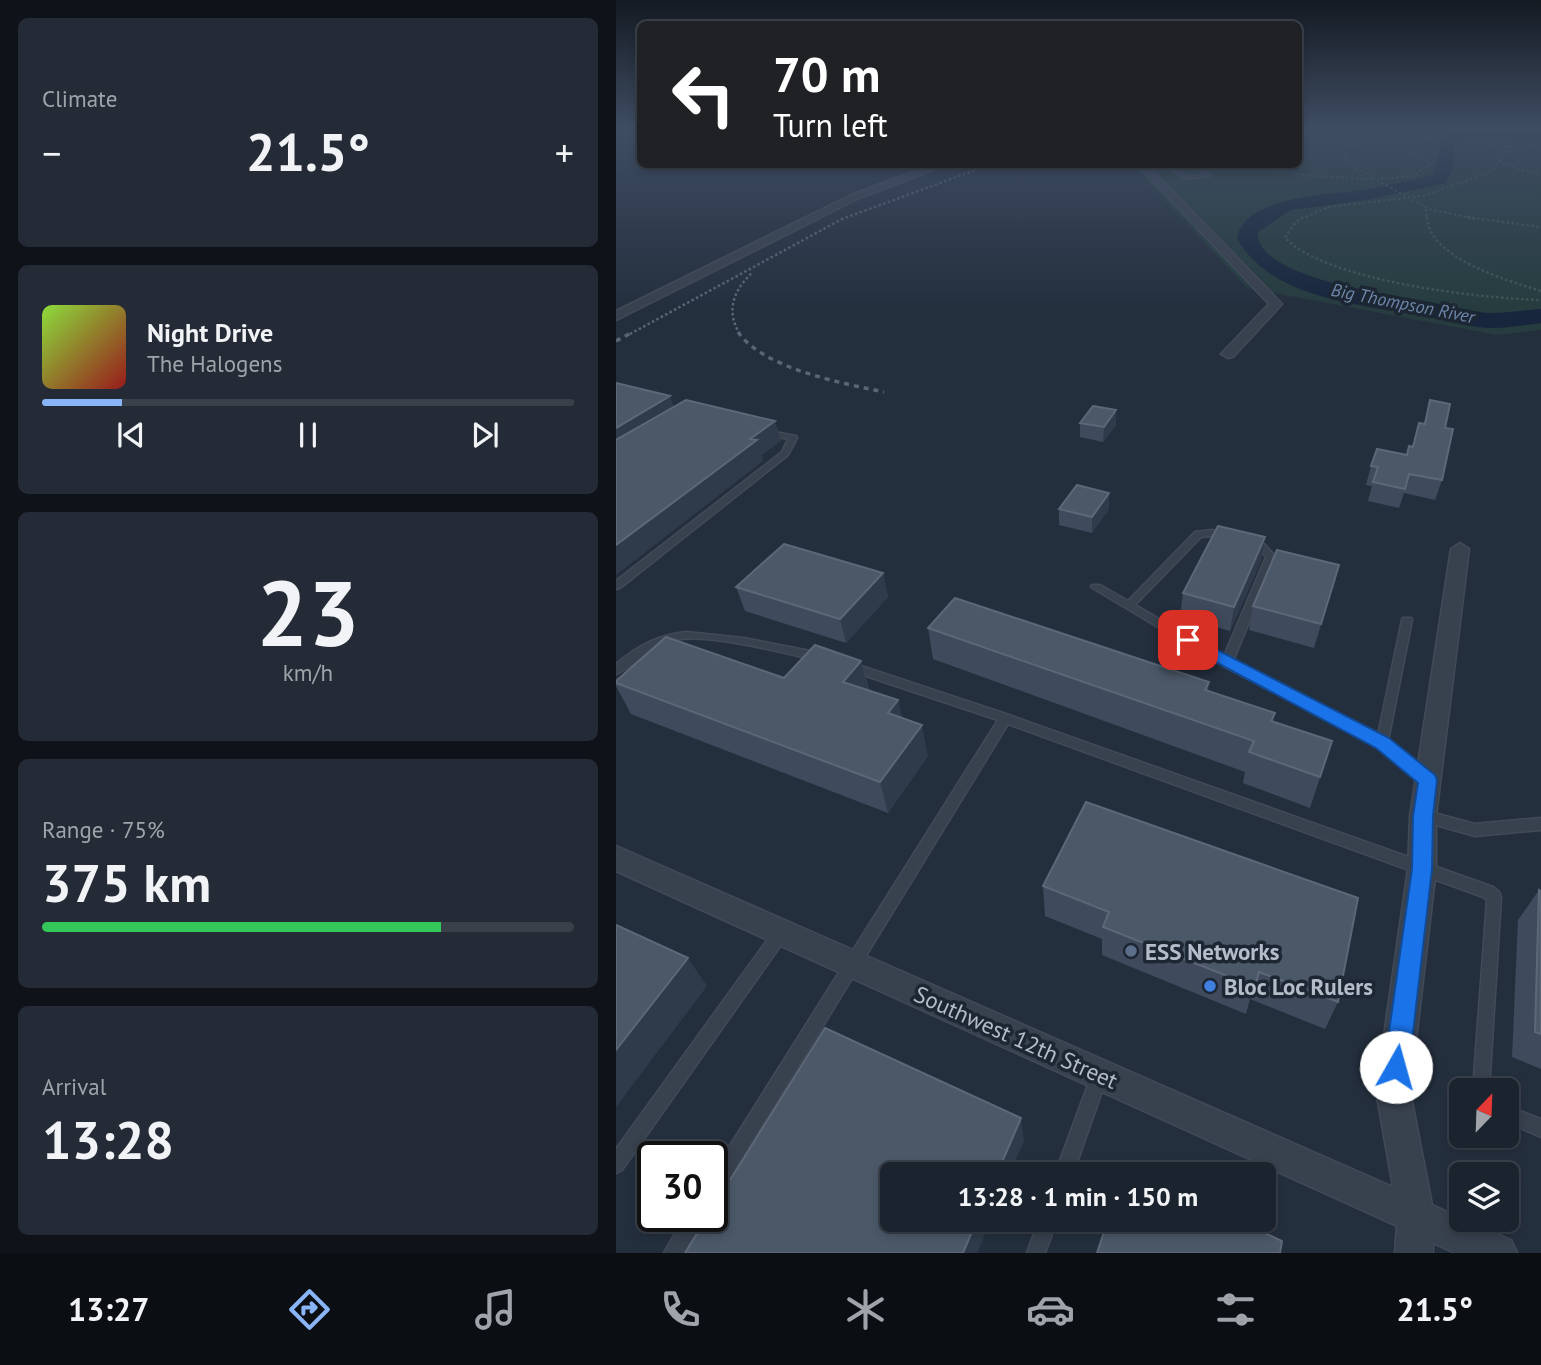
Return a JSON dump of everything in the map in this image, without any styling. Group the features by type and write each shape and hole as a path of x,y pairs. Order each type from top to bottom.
{"street":[{"path":"616,316 855,197 878,188"},
{"path":"1165,188 1276,304 1228,354"},
{"path":"1414,1253 1416,1216 1393,1091 1422,869 1423,816 1460,549"},
{"name":"Southwest 12th Street","path":"618,861 855,964 1498,1253"}],"lane":[{"path":"616,586 785,453 793,438 752,428"},
{"path":"1129,606 1198,534 1212,533 1261,546 1270,557 1227,663"},
{"path":"1096,587 1227,663 1382,743 1428,780"},
{"path":"1382,743 1406,620"},
{"path":"616,670 651,644 670,637 693,635 827,659"},
{"path":"840,663 1005,719 1488,892 1494,897 1482,1078"},
{"path":"728,1166 1005,719"},
{"path":"1423,816 1475,830 1541,824"},
{"path":"616,1164 782,932"},
{"path":"1069,1162 1100,1074"},
{"path":"1519,1119 1541,1128"},
{"path":"673,1253 686,1232"},
{"path":"1037,1253 1044,1232"}],"path":[{"path":"1394,188 1426,208 1454,216 1541,227"},
{"path":"1441,188 1413,198 1363,201 1329,207 1305,217 1285,239 1308,256 1342,269 1436,290 1541,300"},
{"path":"1426,208 1427,227 1444,249 1508,282 1541,291"}],"green space":[{"path":"1154,188 1541,188 1541,330 1497,335 1247,288"}],"building":[{"path":"616,383 670,396 616,428"},
{"path":"686,400 775,421 750,439 757,440 616,545 616,440"},
{"path":"1430,400 1450,404 1445,428 1453,429 1442,480 1409,474 1405,489 1373,482 1378,467 1371,466 1377,449 1407,455 1409,446 1413,447 1419,423 1425,424"},
{"path":"1093,406 1116,410 1104,427 1080,423"},
{"path":"1077,485 1109,493 1092,517 1059,509"},
{"path":"1218,526 1265,537 1234,607 1183,593"},
{"path":"784,544 883,573 840,619 736,587"},
{"path":"1277,550 1339,565 1321,624 1253,606"},
{"path":"955,598 1209,682 1205,690 1275,713 1271,721 1332,741 1320,777 1249,752 1254,741 928,628"},
{"path":"666,637 784,678 815,645 861,661 843,682 898,700 888,713 922,725 880,782 616,683"},
{"path":"1086,802 1358,898 1338,1002 1259,972 1255,987 1103,927 1109,912 1043,886"},
{"path":"1539,890 1541,891 1541,1034 1535,1032"},
{"path":"616,925 688,958 616,1050"},
{"path":"825,1028 1021,1118 1002,1162 880,1162 880,1232 972,1232 963,1253 685,1253 698,1232 728,1232 728,1183"},
{"path":"1104,1232 1263,1232 1282,1241 1280,1253 1097,1253"}],"waterway":[{"name":"Big Thompson River","path":"1396,188 1286,205 1257,222 1248,230 1247,239 1255,252 1271,265 1296,279 1334,292 1491,321 1541,316"}],"railway":[{"path":"630,334 842,219 925,188"},
{"path":"740,334 733,317 734,301 741,286 753,272"},
{"path":"616,341 633,332"},
{"path":"738,332 750,345 785,365 826,379 884,392"}],"place":[{"name":"ESS Networks","path":"1131,951"},
{"name":"Bloc Loc Rulers","path":"1210,986"}],"route":[{"path":"1188,640 1382,743 1428,780 1423,816 1422,869 1396,1067"}]}
